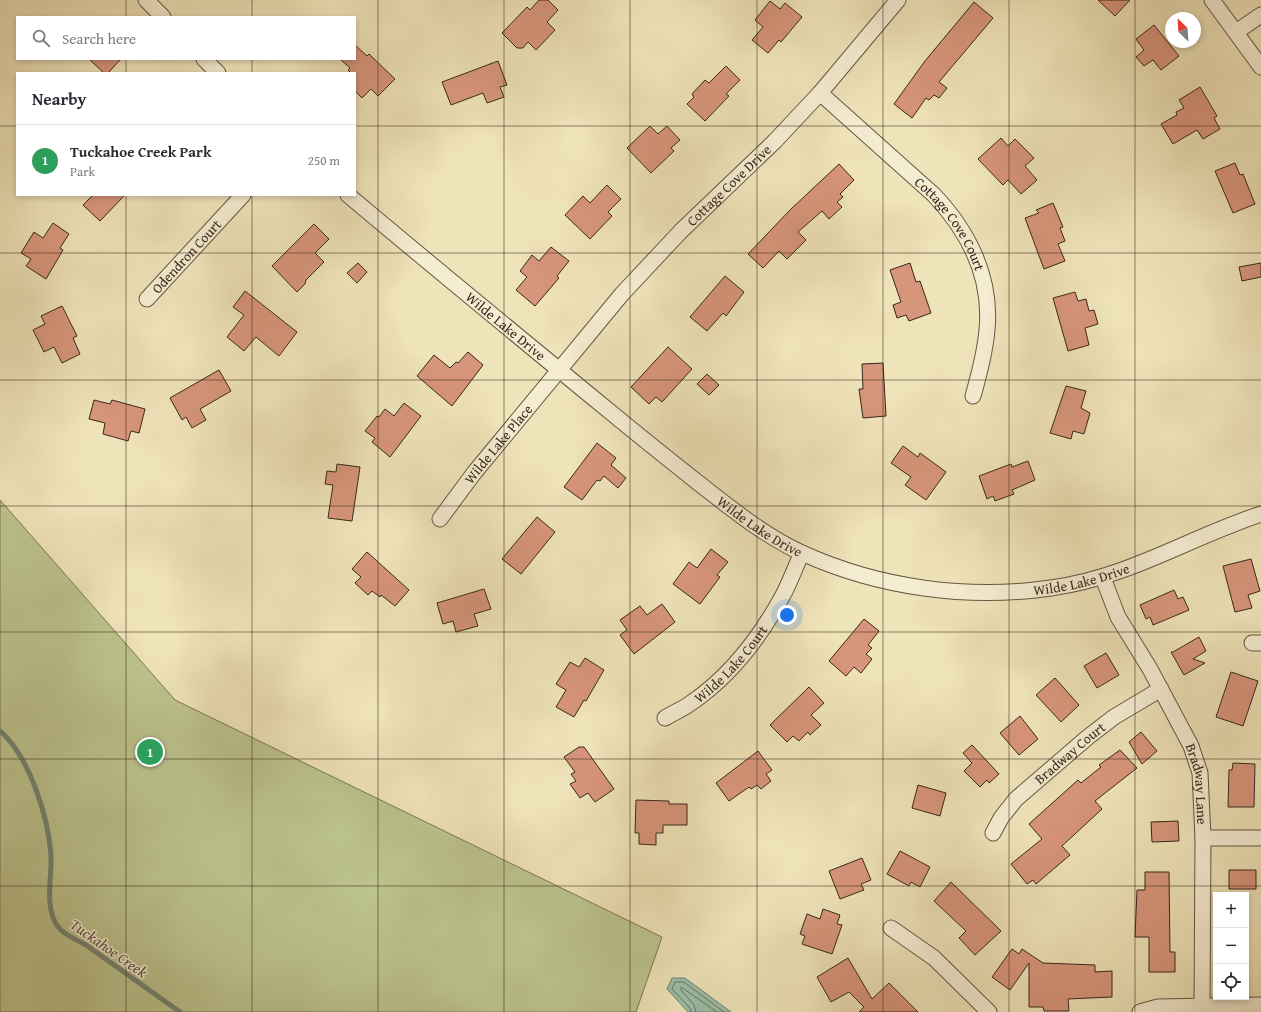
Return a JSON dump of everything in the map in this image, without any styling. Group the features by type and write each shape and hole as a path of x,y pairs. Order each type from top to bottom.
{"street":[{"path":"146,0 162,16"},
{"name":"Cottage Cove Drive","path":"559,370 622,294 681,231 775,141 820,93 898,0"},
{"path":"1212,0 1261,67"},
{"path":"1236,32 1261,15"},
{"path":"205,60 217,72"},
{"name":"Cottage Cove Court","path":"820,93 934,195 947,208 972,245 980,266 987,298 988,318 983,357 973,396"},
{"name":"Odendron Court","path":"147,299 241,196"},
{"name":"Wilde Lake Drive","path":"349,196 559,370 738,514 802,553 870,577 904,585 956,592 1023,591 1051,588 1103,578 1132,568 1261,514"},
{"name":"Wilde Lake Place","path":"440,519 474,473 559,370"},
{"name":"Wilde Lake Court","path":"665,718 691,703 714,684 739,659 763,628 782,597 802,553"},
{"name":"Bradway Lane","path":"1103,578 1118,616 1161,689 1191,746 1200,773 1203,838 1202,1009"},
{"name":"Bradway Court","path":"993,833 1001,818 1016,799 1088,737 1114,717 1161,689"},
{"path":"1203,838 1261,838"},
{"path":"891,928 934,958 990,1012"},
{"path":"1140,1012 1158,1007 1202,1009 1261,1005"}],"shaded area":[{"path":"0,500 175,700 662,937 636,1012 0,1012"}],"water":[{"path":"672,978 685,978 731,1012 688,1012 667,989"}],"building":[{"path":"539,0 548,0 558,10 547,22 555,30 536,50 528,42 523,48 517,48 502,33 527,7 530,10"},
{"path":"1098,0 1130,0 1115,16"},
{"path":"770,1 780,9 785,3 802,17 781,42 779,40 768,53 752,40 763,27 755,20"},
{"path":"974,2 993,18 939,82 947,88 939,98 934,95 929,100 926,98 912,118 894,104 925,61"},
{"path":"1154,25 1165,39 1165,48 1173,48 1179,56 1161,70 1153,60 1144,66 1136,57 1144,50 1136,39"},
{"path":"356,46 367,56 369,54 395,79 378,96 371,89 362,98 356,92 356,72 350,72 348,70 350,68 341,60 356,60"},
{"path":"90,60 120,60 109,72 103,72"},
{"path":"498,61 507,85 500,87 504,97 487,103 483,93 451,105 442,82"},
{"path":"726,66 740,80 726,94 729,96 705,121 687,104 694,97 692,94 705,80 709,83"},
{"path":"1200,87 1217,116 1214,118 1220,129 1203,139 1197,130 1173,144 1161,124 1177,115 1176,112 1184,108 1179,100"},
{"path":"650,126 658,134 667,126 680,140 671,148 674,151 651,173 627,148"},
{"path":"1001,138 1008,146 1015,139 1034,158 1025,166 1037,180 1021,194 1008,180 1003,185 978,159"},
{"path":"1235,163 1240,175 1243,174 1255,204 1233,213 1215,171"},
{"path":"839,164 854,180 840,194 843,197 837,202 842,207 829,219 822,211 798,232 806,240 787,259 779,251 763,268 748,254 790,210"},
{"path":"607,185 621,199 608,212 612,216 590,239 565,215 583,196 590,203"},
{"path":"92,196 124,196 100,221 83,205"},
{"path":"1053,203 1063,227 1060,228 1065,241 1058,244 1065,261 1044,269 1025,218 1039,213 1036,210"},
{"path":"53,223 69,234 60,248 63,250 46,279 26,266 31,259 21,253 34,232 43,238"},
{"path":"314,224 329,239 315,253 324,262 306,280 305,284 297,292 272,266"},
{"path":"551,247 569,261 557,276 559,278 535,306 516,290 527,277 520,271 532,255 539,261"},
{"path":"358,263 367,272 357,283 347,273"},
{"path":"910,263 916,282 920,281 931,313 909,321 906,315 897,318 893,305 901,302 890,270"},
{"path":"1261,263 1261,277 1242,281 1239,267"},
{"path":"725,276 744,292 726,316 723,313 707,331 690,317"},
{"path":"245,291 297,332 279,356 256,337 244,351 227,337 244,315 233,307"},
{"path":"1075,292 1078,301 1086,299 1089,311 1094,310 1098,324 1085,328 1089,345 1068,351 1053,298"},
{"path":"62,306 77,336 73,338 80,354 62,363 54,347 44,352 33,330 45,324 41,316"},
{"path":"668,347 692,369 662,402 656,397 649,404 631,387"},
{"path":"468,352 483,365 452,406 417,376 434,355 450,368 456,362 458,363"},
{"path":"883,363 886,416 863,418 859,389 863,389 862,364"},
{"path":"219,370 231,391 200,409 206,420 192,428 186,417 182,420 170,398"},
{"path":"707,374 719,385 709,395 697,384"},
{"path":"1066,386 1086,391 1081,408 1090,413 1084,434 1073,431 1071,439 1050,433"},
{"path":"94,400 110,404 112,400 145,409 139,433 131,431 128,441 103,434 105,423 89,419"},
{"path":"404,403 421,416 390,457 372,442 375,438 365,431 377,416 379,417 385,409 394,416"},
{"path":"597,443 616,458 611,465 626,478 618,488 604,476 600,481 597,480 582,500 564,487"},
{"path":"903,446 918,457 920,453 946,472 926,500 905,485 911,477 891,463"},
{"path":"1028,461 1035,480 1012,490 1014,494 995,501 993,496 987,499 979,476 1011,464 1012,467"},
{"path":"337,464 360,467 352,521 328,518 333,485 325,484 327,471 336,472"},
{"path":"537,517 555,532 521,574 502,559"},
{"path":"711,549 728,562 717,575 720,577 700,604 673,584 689,562 697,568"},
{"path":"367,552 409,590 395,606 381,595 380,597 372,591 368,595 355,583 361,577 352,569"},
{"path":"1251,559 1260,591 1248,595 1252,608 1235,612 1223,566"},
{"path":"484,589 491,609 474,614 478,626 456,632 453,621 443,624 437,603"},
{"path":"1174,590 1178,599 1183,597 1189,610 1153,625 1150,617 1146,619 1140,605"},
{"path":"662,604 675,622 634,654 620,635 627,630 620,620 640,606 647,615"},
{"path":"864,619 879,631 868,645 872,648 866,654 872,659 861,673 854,667 846,676 829,661"},
{"path":"1199,637 1206,651 1193,659 1205,663 1184,675 1171,652"},
{"path":"1106,653 1119,675 1097,688 1084,666"},
{"path":"585,658 604,670 586,701 584,700 574,717 556,707 566,690 556,684 570,662 579,667"},
{"path":"1231,672 1258,681 1243,726 1216,717"},
{"path":"1055,678 1079,705 1061,722 1036,695"},
{"path":"809,687 824,703 811,715 821,725 810,735 808,732 799,741 793,736 787,742 770,725"},
{"path":"1020,716 1038,739 1019,755 1000,733"},
{"path":"1141,732 1157,751 1142,764 1129,742"},
{"path":"972,745 999,774 989,783 987,780 980,787 964,771 972,763 963,753"},
{"path":"579,747 584,747 614,789 595,802 588,793 580,798 570,784 576,781 571,774 575,772 564,757"},
{"path":"1120,750 1137,768 1095,801 1102,809 1062,846 1070,855 1036,884 1033,880 1027,884 1011,864 1042,839 1029,824 1078,780 1081,783 1101,767 1099,765"},
{"path":"758,751 772,770 766,774 771,781 761,789 757,785 751,789 749,787 729,801 716,783"},
{"path":"1233,763 1255,764 1254,807 1228,807 1229,770 1232,770"},
{"path":"918,785 946,793 940,816 912,808"},
{"path":"636,800 669,801 669,804 687,804 687,825 663,825 663,833 656,833 656,845 639,844 639,833 635,833"},
{"path":"1178,821 1179,841 1152,842 1151,822"},
{"path":"900,851 930,867 920,887 911,882 909,886 887,874"},
{"path":"862,858 871,880 861,884 864,890 840,899 829,871"},
{"path":"1229,870 1256,870 1256,889 1229,889"},
{"path":"1145,872 1169,872 1170,952 1175,952 1175,972 1149,972 1149,937 1135,937 1137,890 1145,890"},
{"path":"951,882 1001,931 975,955 959,938 966,931 934,901"},
{"path":"823,909 840,915 837,924 842,925 832,954 802,944 805,936 800,934 807,914 820,919"},
{"path":"1012,949 1019,954 1022,949 1043,963 1095,965 1095,972 1112,971 1112,997 1068,999 1069,1011 1044,1011 1043,1007 1029,1007 1029,963 1010,990 992,977"},
{"path":"848,958 872,999 889,983 918,1012 859,1012 864,1007 849,992 831,1002 817,977"}],"waterway":[{"name":"Tuckahoe Creek","path":"0,731 11,742 20,756 36,788 46,823 49,840 51,855 50,906 57,926 64,933 86,945 180,1012"}],"place":[{"name":"Tuckahoe Creek Park","path":"150,752"}]}
